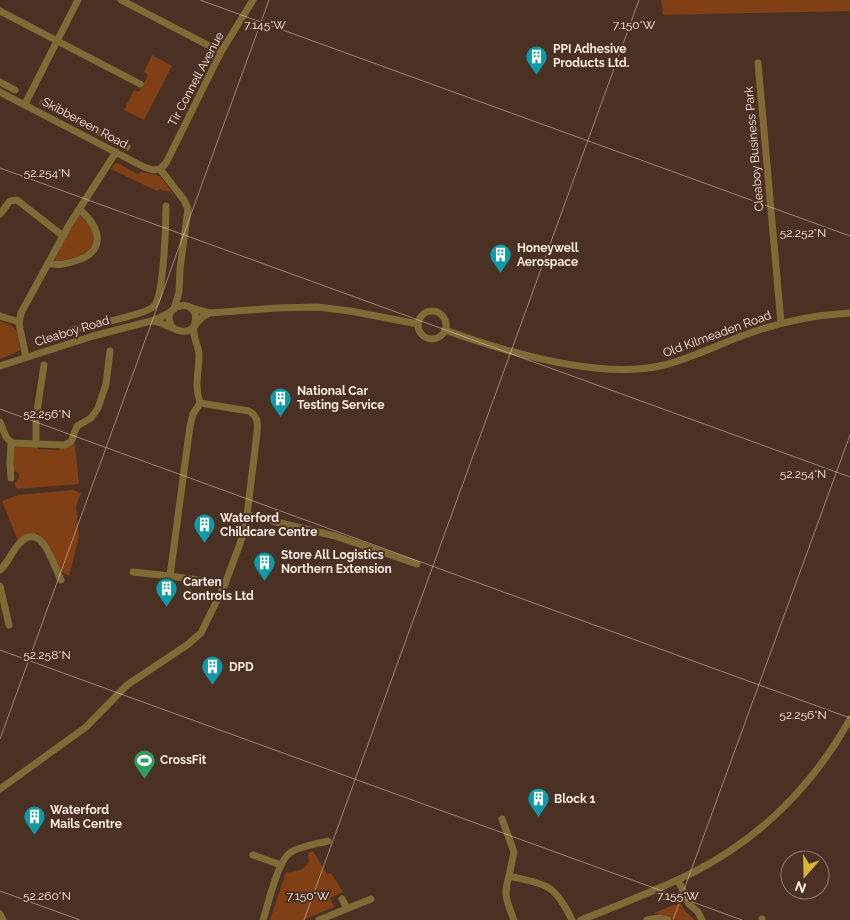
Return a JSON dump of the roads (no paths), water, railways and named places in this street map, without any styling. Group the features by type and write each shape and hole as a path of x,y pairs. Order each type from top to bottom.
{"street":[{"path":"25,104 78,0"},
{"path":"120,0 221,52"},
{"name":"Tir Connell Avenue","path":"160,169 166,163 221,52 253,0"},
{"path":"0,11 140,84"},
{"name":"Cleaboy Business Park","path":"758,62 781,323"},
{"path":"0,82 15,90"},
{"name":"Skibbereen Road","path":"1,95 25,104 147,168 160,169"},
{"name":"Skibbereen Road","path":"43,103 127,147"},
{"path":"77,132 82,123"},
{"path":"26,357 19,322 22,310 62,236 116,152"},
{"path":"160,169 186,203 188,209 180,268 179,292 169,320 177,330 188,331 203,316 210,313 276,308 317,307 350,311 418,324"},
{"path":"0,214 9,202 13,199 17,200 62,236"},
{"path":"72,330 148,310 157,303 165,239 166,206"},
{"path":"48,263 63,264 86,257 94,250 97,239 96,230 92,221 79,209"},
{"path":"170,576 190,426 193,414 200,402 196,386 199,355 193,334 196,315 183,300 179,292"},
{"path":"172,310 180,306 210,313"},
{"name":"Cleaboy Road","path":"0,366 93,336 152,321 172,310"},
{"path":"435,311 441,314 445,320 445,330 437,338 428,338 420,333 418,324 422,315 426,312 435,311"},
{"name":"Old Kilmeaden Road","path":"445,330 500,349 559,362 596,367 638,369 675,362 752,332 781,323 814,317 850,314"},
{"path":"0,316 19,322"},
{"path":"152,321 162,322 192,338 196,345"},
{"path":"90,325 93,336"},
{"path":"10,442 68,444 73,440 77,426 95,414 106,384 110,351"},
{"path":"36,444 36,415 44,365"},
{"path":"0,789 86,727 128,685 192,642 204,628 225,584 240,545 247,515 257,428 256,417 252,413 200,402"},
{"path":"0,422 2,433 10,442 11,478"},
{"path":"247,515 335,536 417,564"},
{"path":"0,570 5,566 17,546 28,538 33,537 38,538 49,551 61,580"},
{"path":"133,572 225,584"},
{"path":"0,586 9,625"},
{"path":"582,920 678,880 729,851 773,818 811,777 832,749 850,718"},
{"path":"502,819 514,852 505,897 514,920"},
{"path":"263,920 281,865 286,856 291,852 328,841"},
{"path":"251,855 281,865"},
{"path":"509,876 535,881 547,886 562,900 572,920"},
{"path":"678,880 689,904 698,912 702,920"},
{"path":"342,899 347,908"},
{"path":"319,920 371,899"},
{"path":"0,914 4,920"},
{"path":"647,920 659,918 668,920"}],"place":[{"name":"PPI Adhesive Products Ltd.","path":"537,75"},
{"name":"Honeywell Aerospace","path":"501,274"},
{"name":"National Car Testing Service","path":"281,417"},
{"name":"Waterford Childcare Centre","path":"204,544"},
{"name":"Store All Logistics Northern Extension","path":"265,581"},
{"name":"Carten Controls Ltd","path":"167,608"},
{"name":"DPD","path":"213,686"},
{"name":"CrossFit","path":"144,779"},
{"name":"Block 1","path":"538,818"},
{"name":"Waterford Mails Centre","path":"34,836"}]}
